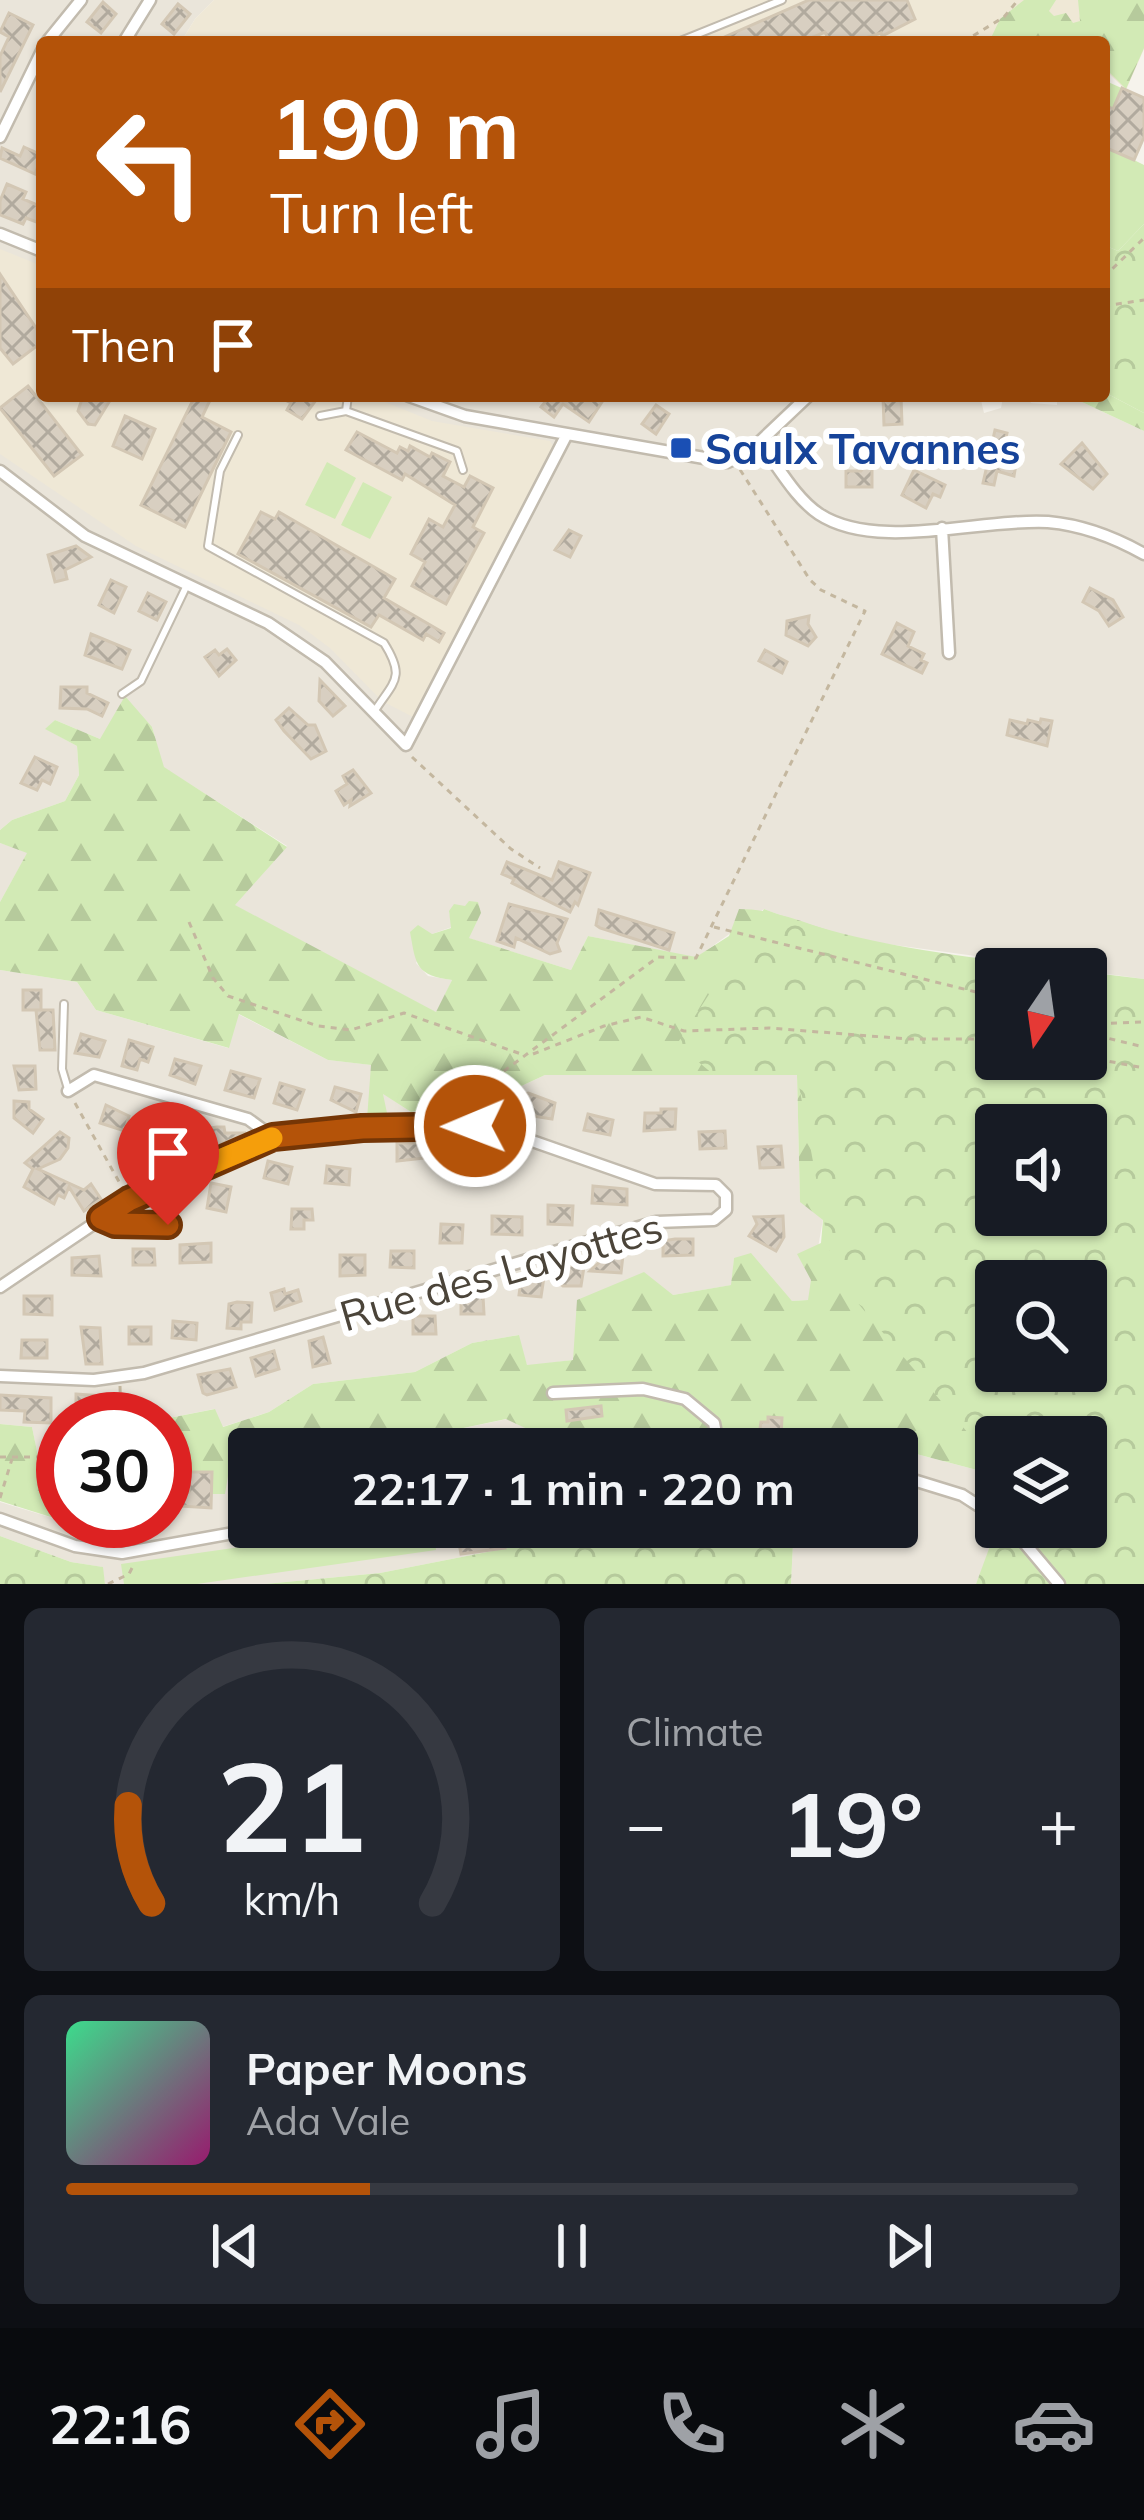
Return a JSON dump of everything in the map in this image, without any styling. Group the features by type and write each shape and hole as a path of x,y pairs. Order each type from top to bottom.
{"street":[{"path":"52,36 81,0"},
{"path":"128,36 150,0"},
{"path":"0,137 36,63"},
{"path":"0,234 36,249"},
{"path":"426,402 465,416 735,461 802,402"},
{"path":"0,471 85,536 268,623 325,662 406,745 567,434"},
{"path":"760,443 804,501 839,524 870,530 1043,522 1108,536 1144,554"},
{"path":"942,529 949,653"},
{"path":"68,1091 94,1075 248,1119 273,1137"},
{"name":"Rue des Layottes","path":"0,1376 120,1378 656,1222 714,1220 726,1210 726,1195 716,1185 655,1184 475,1126 428,1127"},
{"path":"0,1287 129,1200 273,1137 428,1127"},
{"path":"553,1393 643,1389 685,1399 715,1428"},
{"path":"918,1481 975,1503"},
{"path":"0,1519 75,1546 133,1551 228,1534"},
{"path":"1029,1548 1059,1584"}],"lane":[{"path":"693,36 782,0"},
{"path":"346,411 347,402"},
{"path":"320,416 346,411 458,451 463,470"},
{"path":"238,435 220,472 208,546 384,643 398,665 397,679 374,712"},
{"path":"122,694 141,681 187,585"},
{"path":"64,1004 62,1069 68,1091"},
{"path":"101,1218 115,1224 168,1225"}],"path":[{"path":"973,36 1004,17 1018,0"},
{"path":"1110,271 1144,238"},
{"path":"1110,305 1144,300"},
{"path":"428,1127 658,957 696,958 865,611 810,580 735,461"},
{"path":"406,745 412,758 511,849 540,868"},
{"path":"189,922 213,978 227,996 318,1026 351,1030 404,1013 528,1056 641,1017 684,1031 769,1028 975,1039"},
{"path":"714,927 975,993"},
{"path":"1107,1023 1144,1022"},
{"path":"1107,1036 1144,1047"},
{"path":"1107,1061 1144,1068"},
{"path":"68,1091 129,1200"},
{"path":"120,1378 120,1392"},
{"path":"0,1457 36,1458"},
{"path":"0,1498 13,1458"},
{"path":"108,1584 129,1574 135,1562 133,1551"}],"shaded area":[{"path":"0,0 214,0 185,36 36,36 36,402 981,402 984,413 1001,408 1002,402 1082,402 1144,431 1144,979 1107,974 1107,948 975,948 975,956 865,941 764,909 696,958 588,936 571,970 468,938 481,913 465,906 449,911 452,927 432,934 416,963 428,976 452,980 437,1013 234,905 287,846 163,767 152,727 100,739 55,720 46,729 77,746 79,775 65,801 12,820 0,830"},
{"path":"214,0 1144,0 1144,49 1126,90 1110,75 1110,36 185,36"},
{"path":"0,249 36,264 36,402 385,402 432,421 550,441 555,450 415,718 382,701 330,648 299,625 136,546 0,454"},
{"path":"0,843 28,852 0,902"},
{"path":"0,970 77,982 96,1010 228,1048 238,1014 328,1060 372,1065 368,1118 382,1093 411,1112 441,1106 501,1121 504,1094 545,1075 797,1075 800,1201 823,1219 809,1300 792,1301 734,1258 732,1285 673,1295 573,1360 527,1366 518,1335 472,1343 415,1372 313,1384 269,1412 222,1427 214,1409 192,1413 192,1392 36,1392 36,1447 32,1427 0,1424"},
{"path":"507,1419 526,1428 464,1428"},
{"path":"918,1455 975,1469 975,1548 992,1548 976,1584 791,1584 793,1548 918,1548"},
{"path":"228,1470 228,1548 507,1548 380,1573 265,1584 105,1584 102,1567 71,1562 0,1536 0,1502 36,1513 36,1548 192,1548 192,1494 224,1494"}],"green space":[{"path":"1024,0 1056,0 1049,11 1054,16 1066,13 1073,23 1080,21 1078,0 1144,0 1144,48 1126,89 1110,73 1110,36 992,36 1000,19"},
{"path":"1110,83 1144,98 1144,137 1134,160 1144,165 1144,224 1118,251 1110,248"},
{"path":"1144,224 1144,413 1110,395 1110,248 1118,251"},
{"path":"1110,395 1144,413 1144,431 1082,402 1110,402"},
{"path":"327,462 356,478 335,519 305,505"},
{"path":"363,482 392,497 370,539 341,525"},
{"path":"125,696 152,727 164,767 287,847 235,905 436,1012 452,980 424,972 410,932 418,925 432,934 451,928 449,911 454,904 465,906 469,901 478,902 481,913 469,938 571,970 588,936 696,957 729,936 739,909 771,913 890,946 975,958 975,974 706,1037 714,1075 545,1075 504,1094 502,1121 441,1106 411,1112 383,1094 387,1113 367,1119 371,1065 328,1060 239,1014 229,1048 96,1010 77,982 0,970 0,902 27,853 0,843 0,830 12,820 65,801 79,775 77,746 45,729 55,720 100,739"},
{"path":"764,909 874,941 975,957 975,1080 1107,1080 1107,975 1144,979 1144,1584 976,1584 989,1548 1107,1548 1107,1416 975,1416 975,1441 834,1275 797,1075 714,1075 677,1044"},
{"path":"797,1075 1062,1104 975,1104 975,1236 1107,1236 1107,1109 1144,1113 1144,1357 1107,1377 1107,1260 975,1260 975,1392 1079,1392 1035,1416 975,1416 975,1469 918,1454 918,1428 525,1428 506,1419 463,1428 228,1428 225,1494 192,1494 192,1414 215,1409 223,1427 269,1412 313,1384 415,1372 472,1343 519,1335 527,1365 573,1360 577,1300 644,1272 673,1295 731,1285 734,1258 751,1253 792,1301 808,1300 811,1280 797,1254 821,1243 823,1220 800,1202"},
{"path":"0,1424 32,1427 36,1512 0,1501"},
{"path":"0,1536 71,1562 103,1567 105,1584 0,1584"},
{"path":"233,1548 436,1550 197,1584 124,1584 121,1564"},
{"path":"507,1548 793,1548 791,1584 265,1584 380,1573"}],"building":[{"path":"809,0 907,0 915,19 882,36 827,36 825,32 816,36 727,36"},
{"path":"103,2 116,14 101,33 87,22"},
{"path":"178,4 190,14 174,34 162,24"},
{"path":"9,13 33,25 0,92 0,56 9,37 0,32"},
{"path":"1122,88 1144,98 1144,137 1134,160 1110,150 1113,109"},
{"path":"24,147 36,152 35,174 0,158 2,148 20,156"},
{"path":"7,184 26,192 23,199 36,204 36,222 26,218 23,224 0,215"},
{"path":"0,274 36,328 36,347 13,364 0,348"},
{"path":"28,386 82,455 54,476 0,408"},
{"path":"81,402 109,402 95,425 88,424 78,411"},
{"path":"192,402 209,402 202,417 231,432 185,527 141,505"},
{"path":"315,402 302,419 287,410 291,403"},
{"path":"545,402 602,402 589,422 563,404 554,417 541,407"},
{"path":"883,402 901,402 902,424 884,425"},
{"path":"656,405 669,414 656,434 642,424"},
{"path":"125,416 155,429 142,459 113,446"},
{"path":"995,430 1007,433 1004,446 1016,449 1016,464 1014,476 997,471 994,485 983,483"},
{"path":"357,432 397,453 400,447 408,451 410,446 450,462 443,476 464,487 470,476 493,488 473,527 484,533 446,604 412,586 425,562 411,554 429,519 443,527 455,505 405,474 402,480 346,450"},
{"path":"1082,443 1107,474 1093,489 1061,464"},
{"path":"872,453 872,487 846,487 846,471 861,471"},
{"path":"914,470 945,485 940,497 933,494 926,508 902,495"},
{"path":"261,512 275,519 279,512 395,579 384,598 444,633 439,642 426,634 423,640 379,615 371,627 238,554"},
{"path":"569,530 581,536 570,557 555,550"},
{"path":"76,546 91,557 65,570 67,579 55,582 48,555"},
{"path":"111,580 126,587 114,613 99,605"},
{"path":"1090,588 1113,600 1123,617 1109,626 1099,611 1083,602"},
{"path":"148,593 166,602 157,620 139,611"},
{"path":"809,616 816,637 808,646 786,635 787,621"},
{"path":"897,623 914,632 908,646 924,654 921,660 927,663 922,673 882,654"},
{"path":"91,634 130,650 122,669 85,655"},
{"path":"227,649 236,660 219,676 205,657"},
{"path":"765,650 787,662 782,673 759,661"},
{"path":"320,680 345,706 333,716 319,701"},
{"path":"61,687 87,687 87,693 108,703 102,716 87,709 60,708"},
{"path":"289,708 308,725 315,725 326,751 311,759 284,731 276,720"},
{"path":"1010,720 1027,724 1052,721 1047,746 1007,735"},
{"path":"35,757 57,767 50,784 42,780 37,790 21,783"},
{"path":"353,770 371,793 344,805 336,791 347,784 343,776"},
{"path":"507,862 552,880 559,862 590,873 578,905 575,902 570,912 512,883 514,879 502,874"},
{"path":"509,904 567,919 557,943 560,951 550,954 516,938 514,947 497,941"},
{"path":"599,910 674,933 669,950 600,928 596,925"},
{"path":"23,990 41,990 41,1010 23,1010"},
{"path":"36,1010 53,1010 55,1050 40,1050"},
{"path":"81,1034 105,1041 99,1057 75,1053"},
{"path":"129,1040 153,1047 148,1062 140,1059 137,1070 122,1066"},
{"path":"175,1059 201,1066 195,1084 170,1075"},
{"path":"14,1066 35,1066 36,1089 19,1090"},
{"path":"231,1071 260,1079 254,1098 225,1090"},
{"path":"280,1083 304,1090 297,1110 274,1103"},
{"path":"335,1087 361,1094 356,1112 331,1100"},
{"path":"528,1093 555,1103 552,1119 520,1114 515,1096"},
{"path":"14,1101 29,1102 29,1109 43,1119 33,1133 14,1118"},
{"path":"106,1105 129,1116 125,1131 100,1123"},
{"path":"661,1109 676,1109 675,1129 644,1131 645,1113 661,1113"},
{"path":"588,1114 613,1120 610,1135 584,1130"},
{"path":"224,1127 225,1133 246,1133 192,1157 191,1131"},
{"path":"725,1131 726,1148 700,1149 699,1132"},
{"path":"60,1132 69,1138 68,1148 60,1159 38,1169 84,1190 91,1184 101,1199 84,1211 69,1187 54,1204 24,1187 33,1169 25,1163"},
{"path":"135,1142 153,1148 144,1174 126,1167"},
{"path":"397,1143 425,1143 425,1158 397,1161"},
{"path":"497,1146 509,1147 506,1175 449,1178 449,1160 491,1162"},
{"path":"781,1146 783,1167 760,1168 758,1147"},
{"path":"268,1161 292,1167 288,1184 264,1178"},
{"path":"327,1166 350,1169 349,1185 325,1183"},
{"path":"211,1183 231,1187 226,1212 207,1208"},
{"path":"593,1186 627,1189 627,1205 592,1203"},
{"path":"548,1205 573,1206 572,1225 548,1224"},
{"path":"292,1209 312,1209 313,1220 304,1220 304,1229 291,1229"},
{"path":"492,1216 522,1217 522,1235 492,1234"},
{"path":"783,1216 784,1237 776,1251 749,1236 757,1224 754,1217"},
{"path":"441,1224 463,1225 462,1243 440,1243"},
{"path":"693,1239 693,1255 663,1256 663,1241"},
{"path":"211,1243 211,1262 180,1263 180,1245"},
{"path":"133,1249 154,1249 155,1265 133,1265"},
{"path":"391,1251 414,1251 414,1268 390,1267"},
{"path":"609,1253 623,1255 621,1273 590,1271"},
{"path":"340,1255 365,1255 365,1275 340,1276"},
{"path":"99,1256 101,1276 72,1275 72,1258"},
{"path":"568,1265 584,1267 581,1286 563,1286 552,1277"},
{"path":"533,1275 544,1277 541,1297 519,1295 521,1280 528,1281"},
{"path":"284,1289 285,1294 298,1290 301,1301 275,1310 271,1293"},
{"path":"24,1296 52,1296 52,1315 24,1314"},
{"path":"483,1296 484,1314 461,1314 461,1297"},
{"path":"252,1303 251,1322 241,1322 241,1329 227,1328 229,1304"},
{"path":"413,1316 435,1316 436,1334 413,1334"},
{"path":"173,1321 197,1323 196,1340 172,1338"},
{"path":"81,1327 100,1328 102,1364 86,1364"},
{"path":"129,1327 151,1327 151,1344 129,1344"},
{"path":"323,1337 330,1363 313,1367 309,1341"},
{"path":"22,1340 47,1340 47,1358 21,1358"},
{"path":"274,1351 279,1369 256,1376 251,1358"},
{"path":"230,1369 236,1387 203,1393 198,1375"},
{"path":"0,1395 36,1397 36,1422 24,1422 25,1411 0,1410"},
{"path":"601,1406 602,1416 567,1421 566,1410"},
{"path":"768,1417 782,1418 781,1428 760,1428 761,1422 768,1422"},
{"path":"192,1472 212,1472 211,1508 192,1507"},
{"path":"460,1548 505,1548 461,1554"}],"slow traffic":[{"path":"187,1174 272,1138"}],"place":[{"name":"Saulx Tavannes","path":"681,448"}],"route":[{"path":"168,1225 115,1224 101,1218 129,1200 273,1137 362,1128 475,1126"}]}
